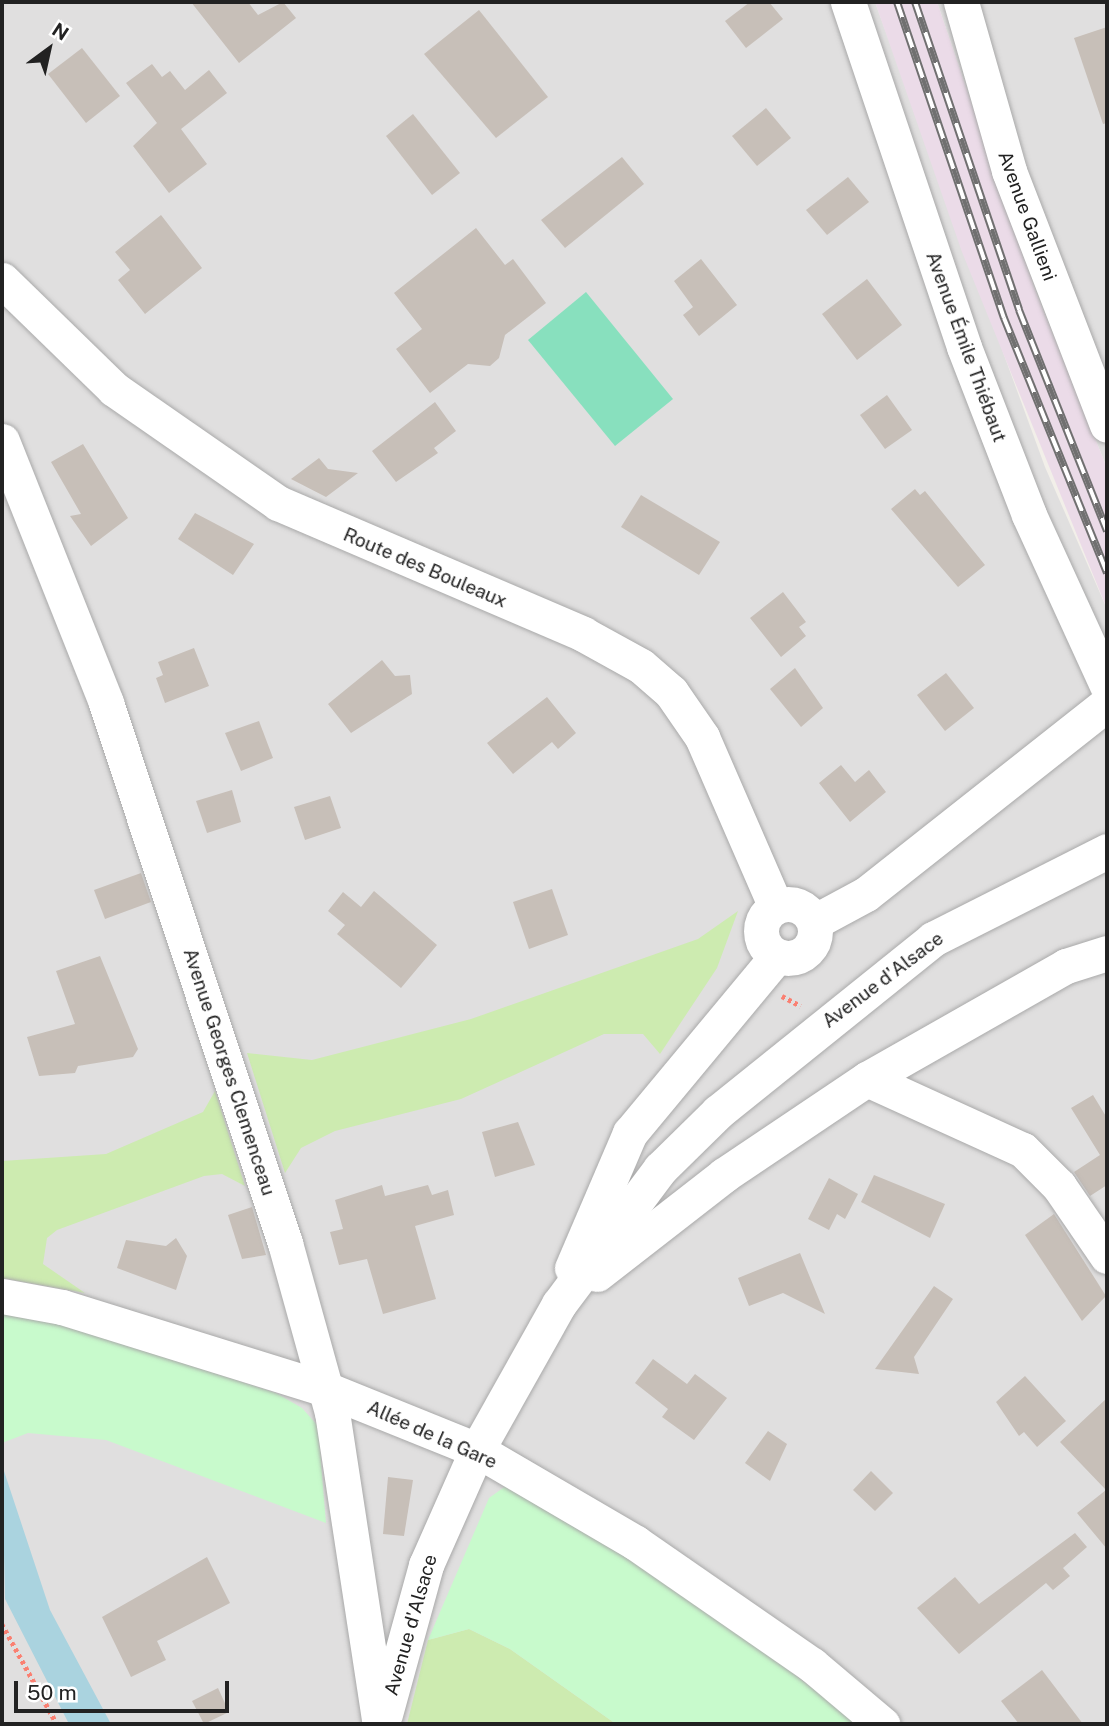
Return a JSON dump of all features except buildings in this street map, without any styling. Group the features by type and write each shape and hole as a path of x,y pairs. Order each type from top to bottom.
{"street":[{"name":"Avenue Émile Thiébaut","path":"848,2 969,360 1029,514 1107,685"},
{"name":"Avenue Gallieni","path":"961,2 1009,171 1107,425"},
{"name":"Route des Bouleaux","path":"2,280 114,389 257,491 324,526 583,634 641,666 671,692 702,737 776,907"},
{"name":"Avenue Georges Clemenceau","path":"2,441 106,703 233,1078 326,1389 382,1724"},
{"path":"814,922 866,894 1107,704"},
{"name":"Avenue d'Alsace","path":"559,1304 672,1158 933,939 1107,850"},
{"path":"776,907 803,908 814,922 814,940 803,954 777,956 764,944 761,927 776,907"},
{"name":"Avenue d'Alsace","path":"559,1304 724,1174 867,1079 1066,966 1107,953"},
{"name":"Avenue d'Alsace","path":"382,1724 426,1565 477,1450 559,1304 629,1133 777,956"},
{"path":"867,1079 1023,1150 1059,1186 1107,1256"},
{"path":"654,1101 672,1158 697,1196"},
{"path":"629,1133 672,1158 724,1174"},
{"name":"Allée de la Gare","path":"2,1296 62,1307 326,1389 477,1450 636,1543 812,1665 882,1724"}],"path":[{"path":"2,1624 57,1724"}],"shaded area":[{"path":"2,2 875,2 1045,467 1107,609 1107,1724 2,1724"},
{"path":"875,2 937,2 1036,292 1107,468 1107,609 962,252"},
{"path":"937,2 1107,2 1107,468 1036,292"}],"green space":[{"path":"586,292 673,399 615,446 528,340"},
{"path":"738,911 717,968 660,1054 643,1034 604,1034 461,1099 335,1131 301,1148 285,1173 247,1053 312,1060 471,1019 698,939"},
{"path":"215,1091 245,1186 222,1174 204,1176 57,1230 47,1238 43,1264 85,1293 2,1278 2,1161 106,1154 203,1112"},
{"path":"2,1313 64,1325 276,1393 302,1408 318,1426 326,1523 106,1440 28,1433 2,1443"},
{"path":"510,1483 656,1570 860,1724 616,1724 510,1649 469,1629 428,1640 489,1498"},
{"path":"469,1629 510,1649 616,1724 407,1724 428,1640"}],"water":[{"path":"2,1465 50,1610 111,1724 69,1724 5,1599"}],"railway":[{"path":"897,2 1004,318 1107,573"},
{"path":"915,2 1019,310 1107,531"}]}
